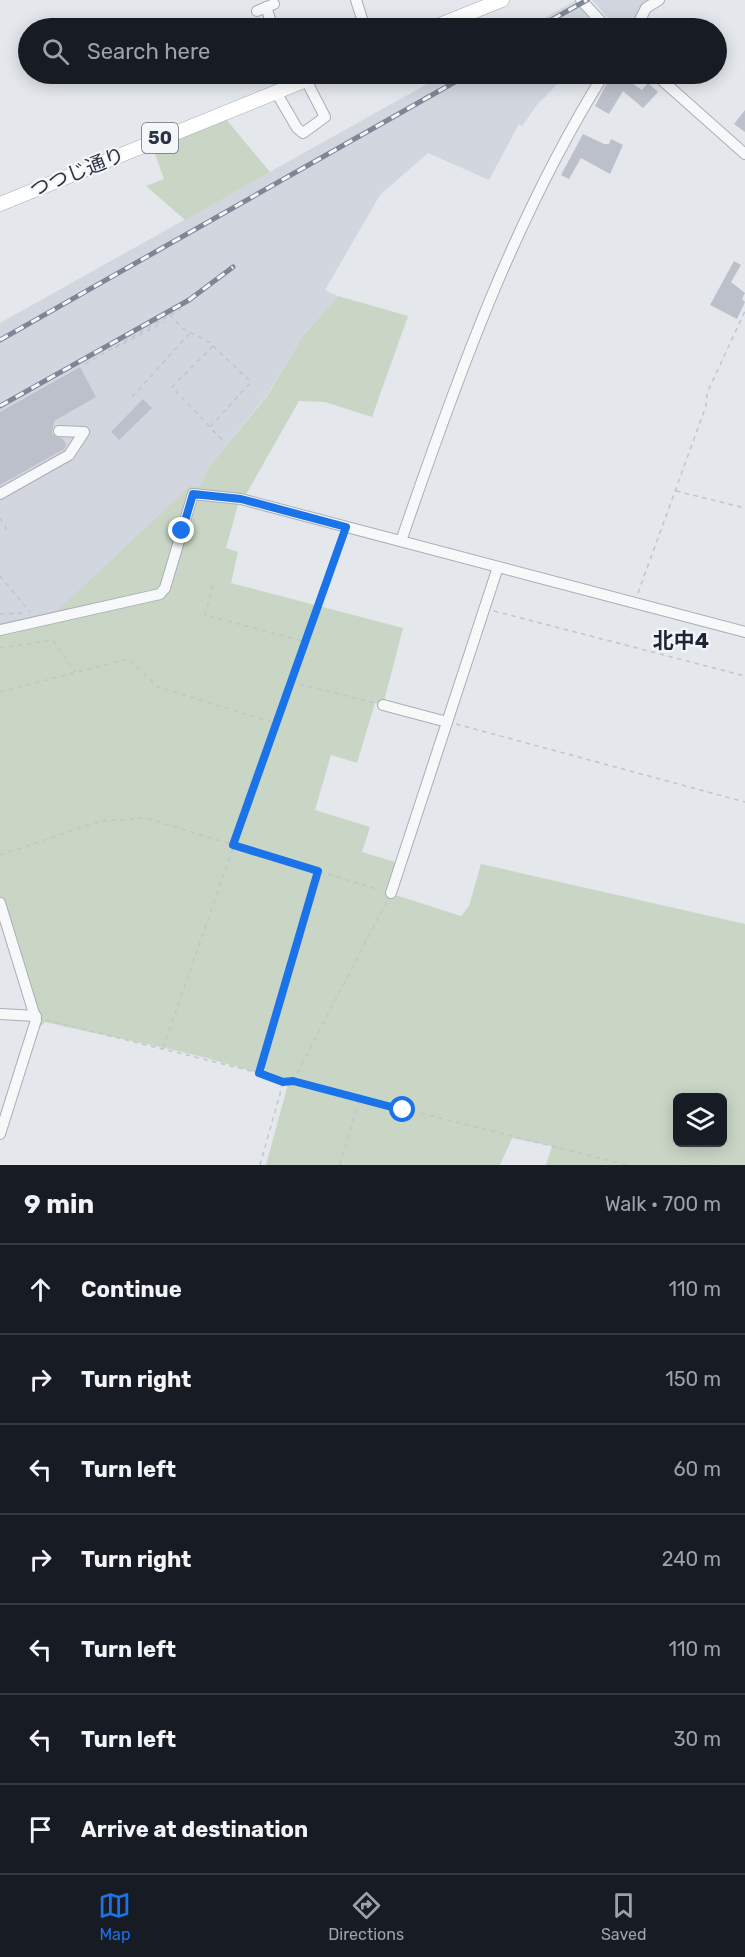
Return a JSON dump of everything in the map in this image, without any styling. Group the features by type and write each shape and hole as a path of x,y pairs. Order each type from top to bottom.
{"main road":[{"path":"457,18 502,0"},
{"name":"つつじ通り","path":"0,204 276,92 285,84"}],"street":[{"path":"356,0 362,18"},
{"path":"580,0 597,18"},
{"path":"641,18 646,8 659,0"},
{"path":"266,7 270,18"},
{"path":"276,92 297,128 303,133 326,117 308,84"},
{"path":"401,542 472,339 577,117 598,84"},
{"path":"666,84 745,154"},
{"path":"0,494 69,455 84,432 59,431"},
{"path":"0,630 160,594 165,588 193,494 241,499 745,632"},
{"path":"391,893 498,567"},
{"path":"383,705 447,722"},
{"path":"0,903 36,1018 0,1134"},
{"path":"0,1014 36,1018"}],"path":[{"path":"164,322 85,364 181,309"},
{"path":"635,602 706,406 707,393 745,311"},
{"path":"171,315 182,328 213,346 251,382 210,427"},
{"path":"132,397 191,332"},
{"path":"213,346 172,387 225,443"},
{"path":"675,490 745,508"},
{"path":"0,518 6,528 2,532"},
{"path":"163,1049 304,641 346,527"},
{"path":"0,576 2,582 31,612 0,614"},
{"path":"213,585 205,615 304,641"},
{"path":"484,609 745,676"},
{"path":"0,648 52,640 75,673"},
{"path":"0,692 128,659 158,687 275,724"},
{"path":"290,682 383,705"},
{"path":"447,722 745,801"},
{"path":"0,855 100,821 146,818 391,893 293,1081"},
{"path":"259,1073 318,871"},
{"path":"36,1018 259,1073 283,1082 293,1081 627,1165"},
{"path":"260,1165 283,1082"},
{"path":"340,1165 359,1099"}],"shaded area":[{"path":"592,0 654,0 640,18 608,18"},
{"path":"575,1 591,18 544,18"},
{"path":"427,84 557,84 537,105 522,126 519,124 489,180 428,153 380,195 325,290 338,296 302,337 267,395 209,467 200,488 55,613 0,626 0,323"}],"green space":[{"path":"225,118 270,172 185,220 146,186 164,179 153,148"},
{"path":"338,296 408,316 372,417 325,402 299,401 244,498 240,497 226,548 238,552 231,583 403,628 383,705 375,703 357,763 331,755 315,810 370,827 362,852 398,863 389,893 461,916 469,906 481,864 745,924 745,1165 546,1165 552,1146 512,1138 500,1165 266,1165 288,1084 229,1064 168,1049 45,1022 40,1027 0,901 0,632 55,613 190,486 200,487 209,467 267,396 302,337"}],"building":[{"path":"607,84 633,84 642,90 649,84 658,92 643,108 623,91 609,114 595,106"},
{"path":"745,110 745,132 734,124"},
{"path":"583,134 604,144 609,144 611,139 623,145 610,174 581,158 569,179 561,175"},
{"path":"734,261 741,265 731,282 745,293 742,299 745,302 737,319 710,305"},
{"path":"80,367 96,397 54,421 52,434 63,439 66,445 64,449 0,485 0,412"},
{"path":"143,399 152,408 119,440 111,432"}],"railway":[{"path":"555,18 587,0"},
{"path":"0,340 451,84"},
{"path":"0,406 189,300 233,267"}],"district":[{"name":"北中4","path":"681,641"}],"route":[{"path":"182,531 193,494 241,499 346,527 233,845 318,871 259,1073 283,1082 293,1081 403,1110"}]}
